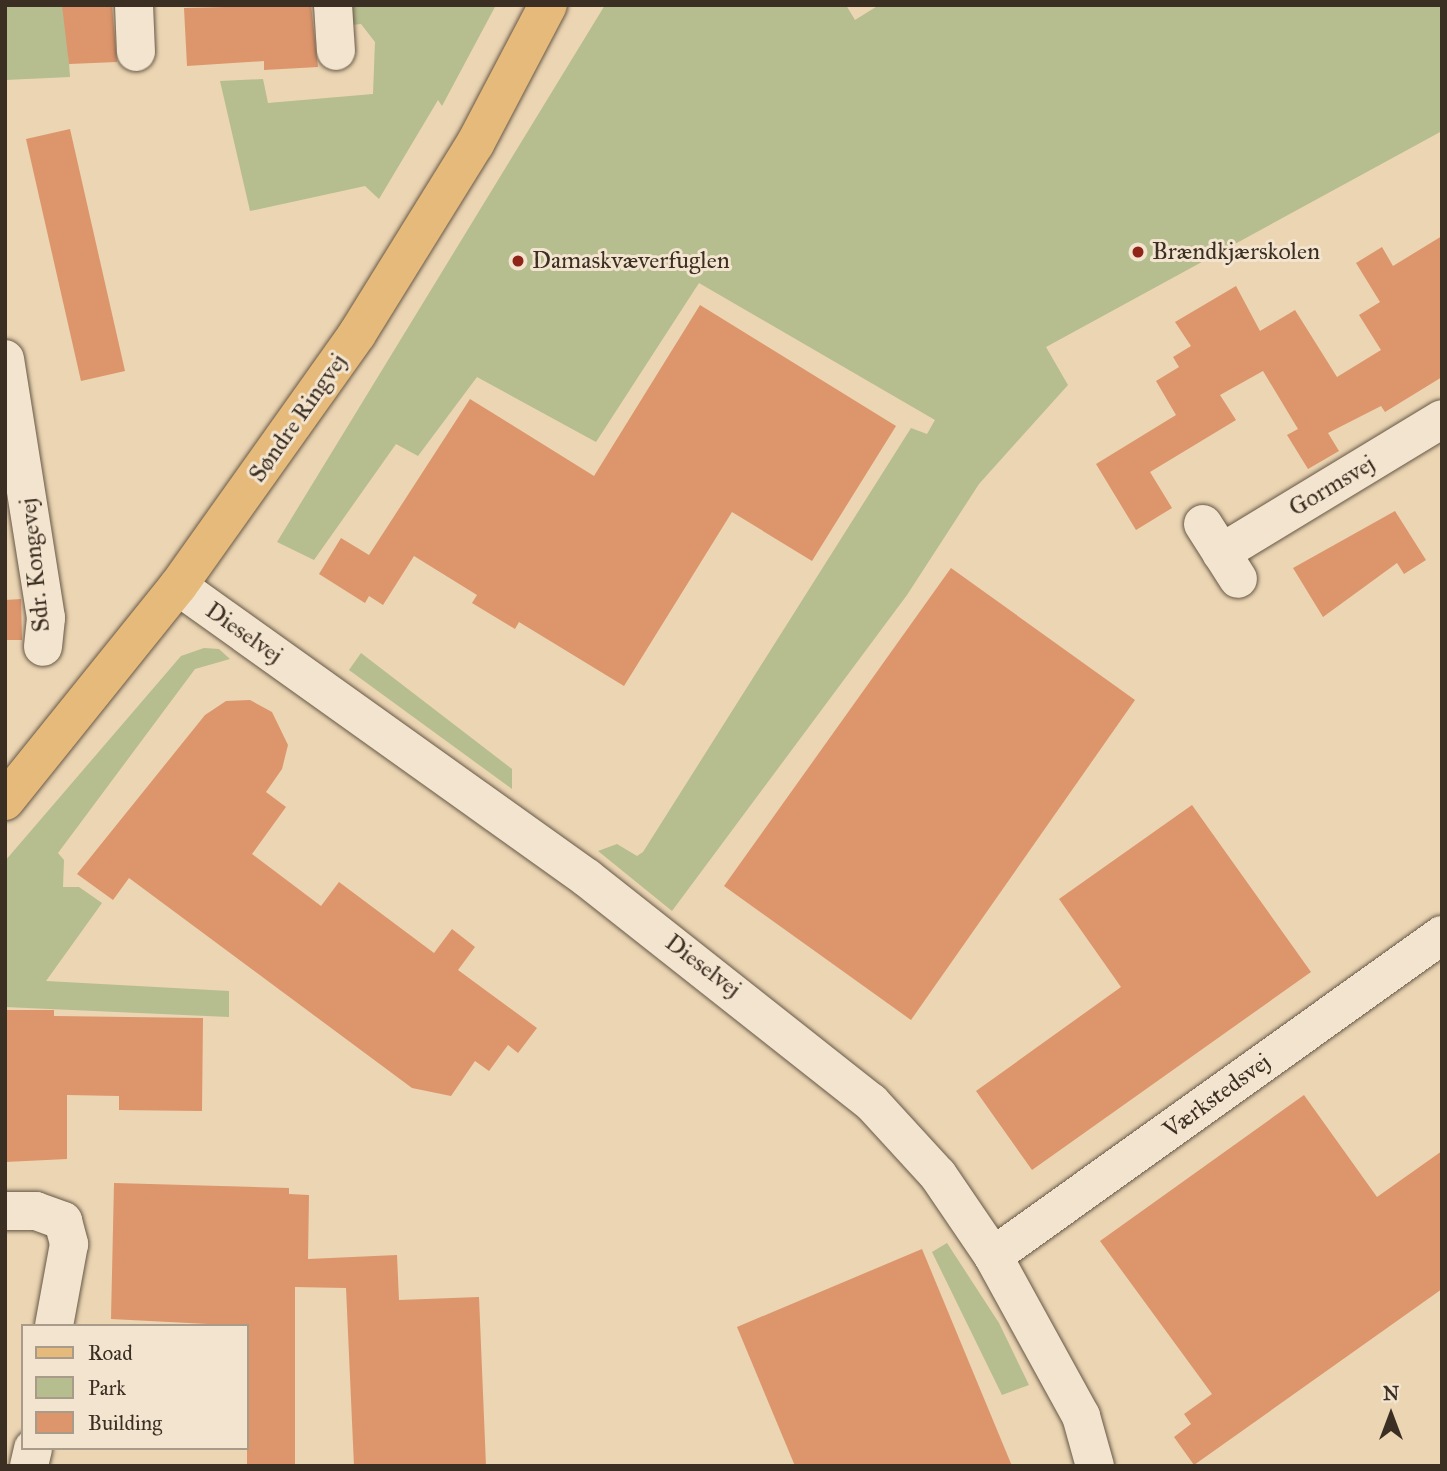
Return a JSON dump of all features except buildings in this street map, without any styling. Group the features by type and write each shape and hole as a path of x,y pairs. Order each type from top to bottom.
{"main road":[{"name":"Søndre Ringvej","path":"5,802 178,586 357,334 475,144 548,5"}],"street":[{"path":"134,5 136,52"},
{"path":"333,5 336,51"},
{"name":"Sdr. Kongevej","path":"5,359 46,618 43,647"},
{"name":"Gormsvej","path":"1221,552 1442,419"},
{"name":"Dieselvej","path":"178,586 745,997 871,1102 938,1175 992,1256 1081,1416 1095,1466"},
{"name":"Værkstedsvej","path":"992,1256 1442,935"},
{"path":"5,1211 36,1211 62,1221 69,1244 54,1324"}],"green space":[{"path":"5,5 65,5 70,77 5,80"},
{"path":"351,5 496,5 442,106 438,100 379,199 365,186 250,211 220,81 263,79 268,103 373,94 375,42 361,24 351,25"},
{"path":"605,5 846,5 855,20 879,5 1442,5 1442,131 1046,347 1068,385 979,484 907,595 672,911 598,851 617,844 637,856 643,852 911,428 927,434 935,420 699,283 596,442 477,377 418,456 396,444 314,560 277,542"},
{"path":"204,648 219,649 230,659 195,669 58,853 64,860 63,887 79,887 102,903 46,981 229,991 229,1017 5,1007 5,861 181,656"},
{"path":"361,653 512,769 512,789 349,670"},
{"path":"947,1243 999,1323 1029,1385 1002,1395 932,1252"}],"place":[{"name":"Brændkjærskolen","path":"1138,252"},
{"name":"Damaskvæverfuglen","path":"518,261"}]}
